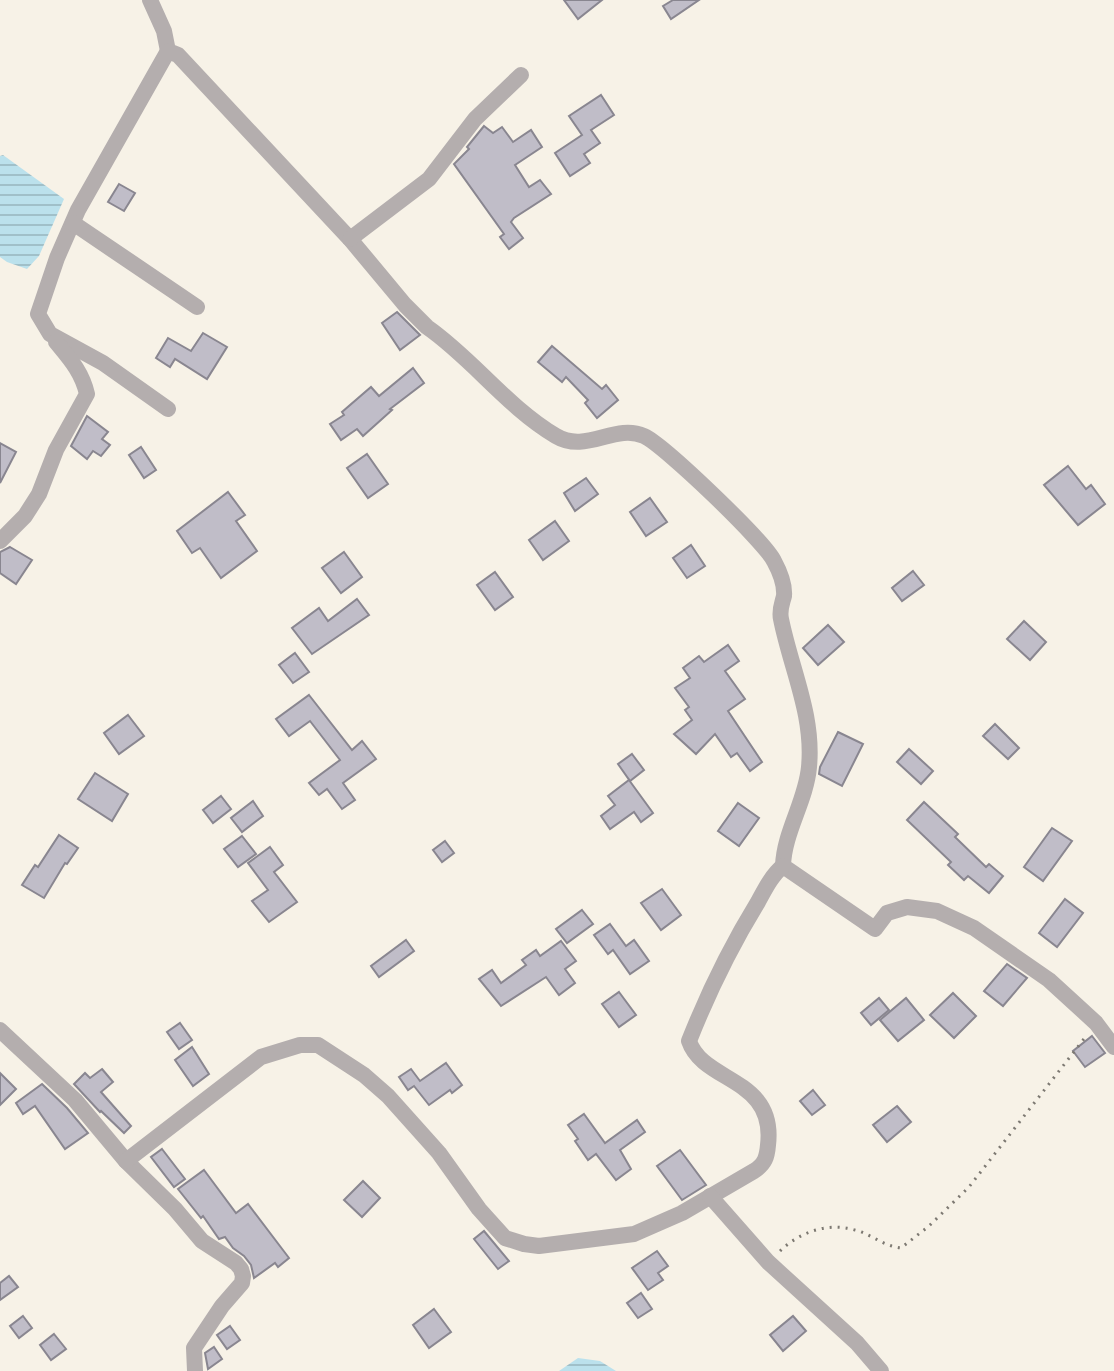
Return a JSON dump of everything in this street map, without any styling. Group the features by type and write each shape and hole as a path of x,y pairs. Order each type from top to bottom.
{"street":[{"path":"0,541 25,516 39,494 56,450 87,394 84,380 74,363 41,322 39,305 73,223 168,51 164,31 150,0"},
{"path":"126,1161 261,1057 300,1045 318,1045 364,1075 388,1096 439,1153 479,1209 505,1238 539,1246 634,1234 658,1226 762,1166 766,1157 769,1124 757,1099 695,1054 689,1041 722,968 775,873 783,866 791,828 805,793 809,762 802,691 780,612 784,583 773,558 657,444 642,435 629,432 614,434 587,443 559,438 517,407 405,305 350,239 178,55 168,51"},
{"path":"350,239 429,179 475,119 521,75"},
{"path":"73,223 197,307"},
{"path":"50,334 103,363 168,409"},
{"path":"783,866 875,929 887,913 907,907 937,911 974,928 1049,980 1096,1023 1114,1047"},
{"path":"0,1030 75,1100 126,1161 175,1209 202,1241 236,1263 243,1276 242,1283 198,1339 194,1348 195,1371"},
{"path":"710,1196 768,1262 857,1343 881,1371"}],"path":[{"path":"768,1262 789,1243 809,1231 829,1227 854,1230 891,1247 901,1248 929,1226 977,1178 1014,1125 1096,1023"}],"water":[{"path":"3,155 64,199 39,256 27,269 0,257 0,156"},
{"path":"578,1358 600,1361 616,1371 559,1371"}],"building":[{"path":"564,0 602,0 578,19"},
{"path":"673,0 699,0 671,19 663,6"},
{"path":"601,95 614,115 591,130 600,143 584,154 590,163 570,176 555,153 582,135 569,116"},
{"path":"484,126 493,133 502,127 513,142 531,130 542,147 515,165 529,187 540,180 551,194 514,218 511,222 523,238 509,249 500,237 504,234 454,164 469,149 467,147"},
{"path":"119,184 135,193 124,211 108,202"},
{"path":"397,312 420,335 400,350 382,323"},
{"path":"203,333 227,347 207,379 175,359 170,367 156,358 168,338 191,351"},
{"path":"552,346 602,389 606,385 618,400 597,418 585,403 588,400 566,377 562,382 538,362"},
{"path":"413,368 424,383 390,409 363,436 357,429 341,440 330,424 344,415 342,412 371,387 379,396"},
{"path":"87,416 108,432 102,439 110,445 101,456 93,451 87,459 71,446"},
{"path":"0,443 16,452 0,483"},
{"path":"141,447 156,470 144,478 129,455"},
{"path":"367,454 388,484 368,498 347,468"},
{"path":"1068,466 1086,489 1091,485 1105,504 1078,525 1044,485"},
{"path":"586,478 598,494 575,511 564,493"},
{"path":"228,492 245,515 236,521 257,551 221,578 200,548 192,553 177,531"},
{"path":"650,498 667,522 646,536 630,512"},
{"path":"555,521 569,541 543,560 529,540"},
{"path":"691,545 705,566 687,578 673,558"},
{"path":"10,547 32,560 16,584 0,573 0,552"},
{"path":"344,552 362,577 341,593 322,568"},
{"path":"913,571 924,585 902,601 892,588"},
{"path":"495,572 513,597 495,610 477,585"},
{"path":"357,599 369,615 312,654 292,628 319,608 328,621"},
{"path":"1024,621 1046,642 1030,660 1007,639"},
{"path":"828,625 844,642 818,665 803,648"},
{"path":"728,645 739,661 725,671 745,699 728,711 762,762 750,771 737,753 731,757 715,734 696,754 674,734 692,720 685,710 689,707 675,688 690,678 683,668 699,656 704,662"},
{"path":"295,653 309,672 293,683 279,665"},
{"path":"309,695 352,750 362,741 376,759 343,783 355,800 342,809 327,789 319,795 309,783 340,760 310,721 289,736 276,719"},
{"path":"128,715 144,736 119,754 104,733"},
{"path":"995,724 1019,748 1008,759 983,736"},
{"path":"838,732 863,744 842,786 819,774"},
{"path":"909,749 933,771 921,784 897,762"},
{"path":"632,754 644,770 630,781 618,764"},
{"path":"95,773 128,794 112,821 78,799"},
{"path":"629,780 653,813 641,822 634,812 610,829 601,816 615,805 608,796"},
{"path":"221,796 231,809 213,823 203,810"},
{"path":"253,801 263,816 242,832 231,818"},
{"path":"924,802 958,834 955,837 986,867 989,864 1003,876 989,893 968,876 964,880 948,865 951,862 907,820"},
{"path":"738,803 759,818 739,846 718,831"},
{"path":"1052,828 1072,841 1043,881 1024,867"},
{"path":"59,835 78,848 44,898 22,885"},
{"path":"242,836 256,854 238,867 224,849"},
{"path":"445,841 454,853 442,862 433,850"},
{"path":"270,847 283,865 274,872 297,902 269,922 252,901 268,890 248,863"},
{"path":"662,889 681,915 661,930 641,903"},
{"path":"1065,899 1083,913 1057,947 1039,933"},
{"path":"582,910 593,924 567,943 556,929"},
{"path":"610,924 626,946 634,940 649,961 630,974 613,950 608,954 594,935"},
{"path":"406,940 414,951 379,977 371,966"},
{"path":"561,941 576,961 565,969 575,983 559,995 546,977 501,1006 479,979 492,970 501,983 526,965 522,960 536,950 540,956"},
{"path":"1007,964 1027,978 1003,1006 984,991"},
{"path":"619,992 636,1015 619,1027 602,1004"},
{"path":"953,993 976,1016 954,1038 930,1015"},
{"path":"879,998 889,1010 871,1025 861,1013"},
{"path":"906,998 924,1020 898,1041 880,1020"},
{"path":"180,1023 192,1040 179,1049 167,1032"},
{"path":"1092,1036 1105,1053 1085,1067 1073,1051"},
{"path":"192,1047 209,1074 193,1086 175,1060"},
{"path":"446,1063 462,1085 429,1105 414,1086 408,1090 399,1077 411,1069 420,1081"},
{"path":"102,1069 113,1082 101,1092 131,1126 124,1133 74,1084 85,1073 90,1078"},
{"path":"0,1073 16,1089 0,1105"},
{"path":"42,1084 88,1133 65,1149 35,1106 23,1114 16,1103"},
{"path":"813,1090 825,1105 812,1115 800,1101"},
{"path":"897,1106 911,1122 887,1142 873,1125"},
{"path":"584,1114 605,1143 637,1120 645,1132 620,1150 631,1169 616,1180 596,1154 588,1160 575,1141 578,1139 568,1125"},
{"path":"162,1149 185,1179 174,1187 151,1157"},
{"path":"680,1150 706,1185 682,1200 657,1166"},
{"path":"204,1170 236,1213 248,1204 289,1258 278,1267 275,1263 254,1278 251,1265 244,1256 225,1237 219,1239 178,1189"},
{"path":"363,1181 380,1198 362,1217 344,1200"},
{"path":"484,1231 509,1261 498,1269 474,1239"},
{"path":"657,1251 668,1266 658,1273 663,1280 648,1290 632,1268"},
{"path":"9,1276 18,1287 0,1300 0,1283"},
{"path":"641,1293 652,1309 638,1318 627,1303"},
{"path":"434,1309 451,1332 429,1348 413,1325"},
{"path":"23,1316 32,1328 19,1338 10,1326"},
{"path":"793,1316 806,1331 783,1351 770,1335"},
{"path":"230,1326 240,1340 227,1349 217,1335"},
{"path":"54,1334 66,1349 51,1360 40,1345"},
{"path":"214,1347 222,1359 208,1369 205,1353"}]}
